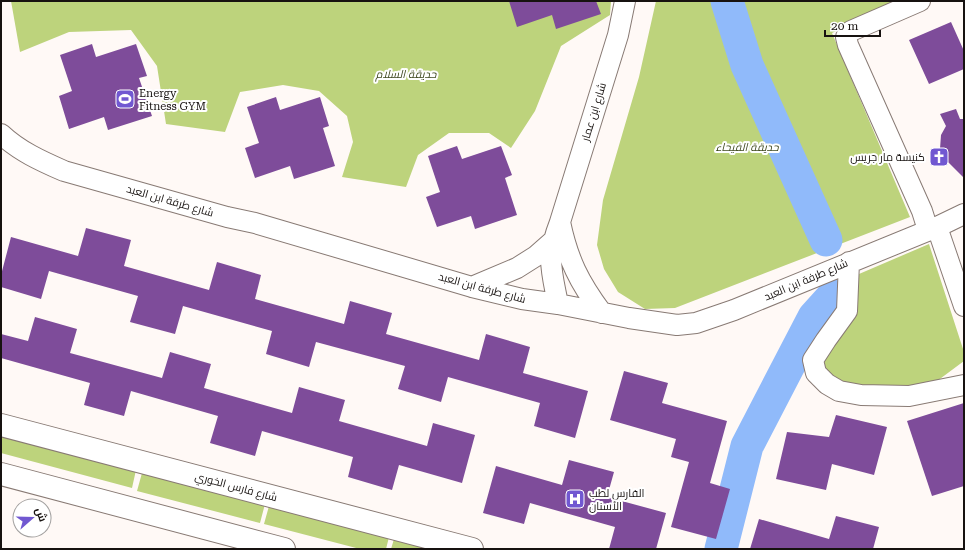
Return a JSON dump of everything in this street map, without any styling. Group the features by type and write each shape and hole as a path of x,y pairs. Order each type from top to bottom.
{"main road":[{"name":"شارع فارس الخوري","path":"1,425 472,549"},
{"path":"1,474 284,549"}],"street":[{"name":"شارع ابن عمار","path":"558,304 551,264 553,241 618,35 624,1"},
{"path":"920,1 851,31 846,37 848,46 922,211 932,229 964,306"},
{"name":"شارع طرفة ابن العبد","path":"1,134 24,152 64,171 227,217 255,223 472,287 522,299 677,325 696,323 734,310 932,229 964,214"},
{"path":"560,222 569,258 577,276 586,292 602,313"},
{"path":"472,287 517,268 536,256 553,241"},
{"path":"849,262 847,311 812,360 816,373 827,384 839,391 861,395 909,396 964,385"}],"green space":[{"name":"حديقة السلام","path":"11,1 611,1 610,15 561,46 535,111 511,148 489,133 449,133 418,155 406,187 342,177 353,142 347,116 319,91 283,85 240,92 225,132 166,124 157,66 131,30 69,32 20,52"},
{"name":"حديقة الفيحاء","path":"656,1 899,1 832,33 910,217 675,308 645,309 618,292 604,269 597,245 603,200 639,77"},
{"path":"929,244 964,352 964,361 925,390 847,385 820,366 852,277"},
{"path":"1,434 136,470 132,488 1,453"},
{"path":"142,473 265,504 260,523 137,491"},
{"path":"269,506 389,537 386,549 360,549 264,524"},
{"path":"394,539 430,549 391,549"}],"building":[{"path":"509,1 596,1 601,14 556,29 552,15 517,27"},
{"path":"951,22 964,51 964,69 929,84 909,40"},
{"path":"92,44 96,57 136,44 147,76 139,78 152,116 108,130 104,117 69,129 59,96 72,91 60,55"},
{"path":"276,97 280,110 320,97 329,126 323,128 335,166 294,179 290,166 255,178 245,148 259,143 247,107"},
{"path":"956,109 960,119 964,119 964,178 945,159 940,149 941,135 946,126 940,114"},
{"path":"457,146 462,159 501,146 512,175 505,178 517,215 475,229 471,216 437,227 426,197 440,192 428,156"},
{"path":"86,228 131,240 124,266 209,290 217,262 261,275 255,299 344,324 350,301 392,313 386,334 479,360 486,334 530,347 523,373 588,391 575,438 534,426 540,403 448,377 441,402 398,389 405,366 316,342 309,367 266,354 272,331 183,306 175,334 130,322 138,296 49,271 41,299 1,287 1,275 11,237 78,256"},
{"path":"35,317 77,329 70,353 162,378 170,352 211,364 204,388 292,413 299,387 345,400 339,421 427,446 433,423 475,435 462,483 399,465 392,490 348,477 353,457 262,431 255,456 210,443 218,416 131,391 124,416 84,405 90,383 1,358 1,334 28,341"},
{"path":"624,371 668,383 662,403 727,421 710,483 730,489 716,539 671,527 689,462 671,457 676,439 610,420"},
{"path":"964,403 964,486 932,496 907,421"},
{"path":"836,415 887,427 874,475 832,464 826,490 776,479 787,432 829,437"},
{"path":"569,460 614,472 607,497 666,513 656,549 609,549 615,527 530,503 524,524 483,513 496,466 562,485"},
{"path":"836,516 879,527 873,549 750,549 759,519 829,539"}],"waterway":[{"path":"727,1 747,65 826,240"},
{"path":"721,549 747,446 814,317 833,296"}],"place":[{"name":"Energy Fitness GYM","path":"125,99"},
{"name":"كنيسة مار جريس","path":"939,157"},
{"name":"الفارس لطب الأسنان","path":"575,499"}]}
